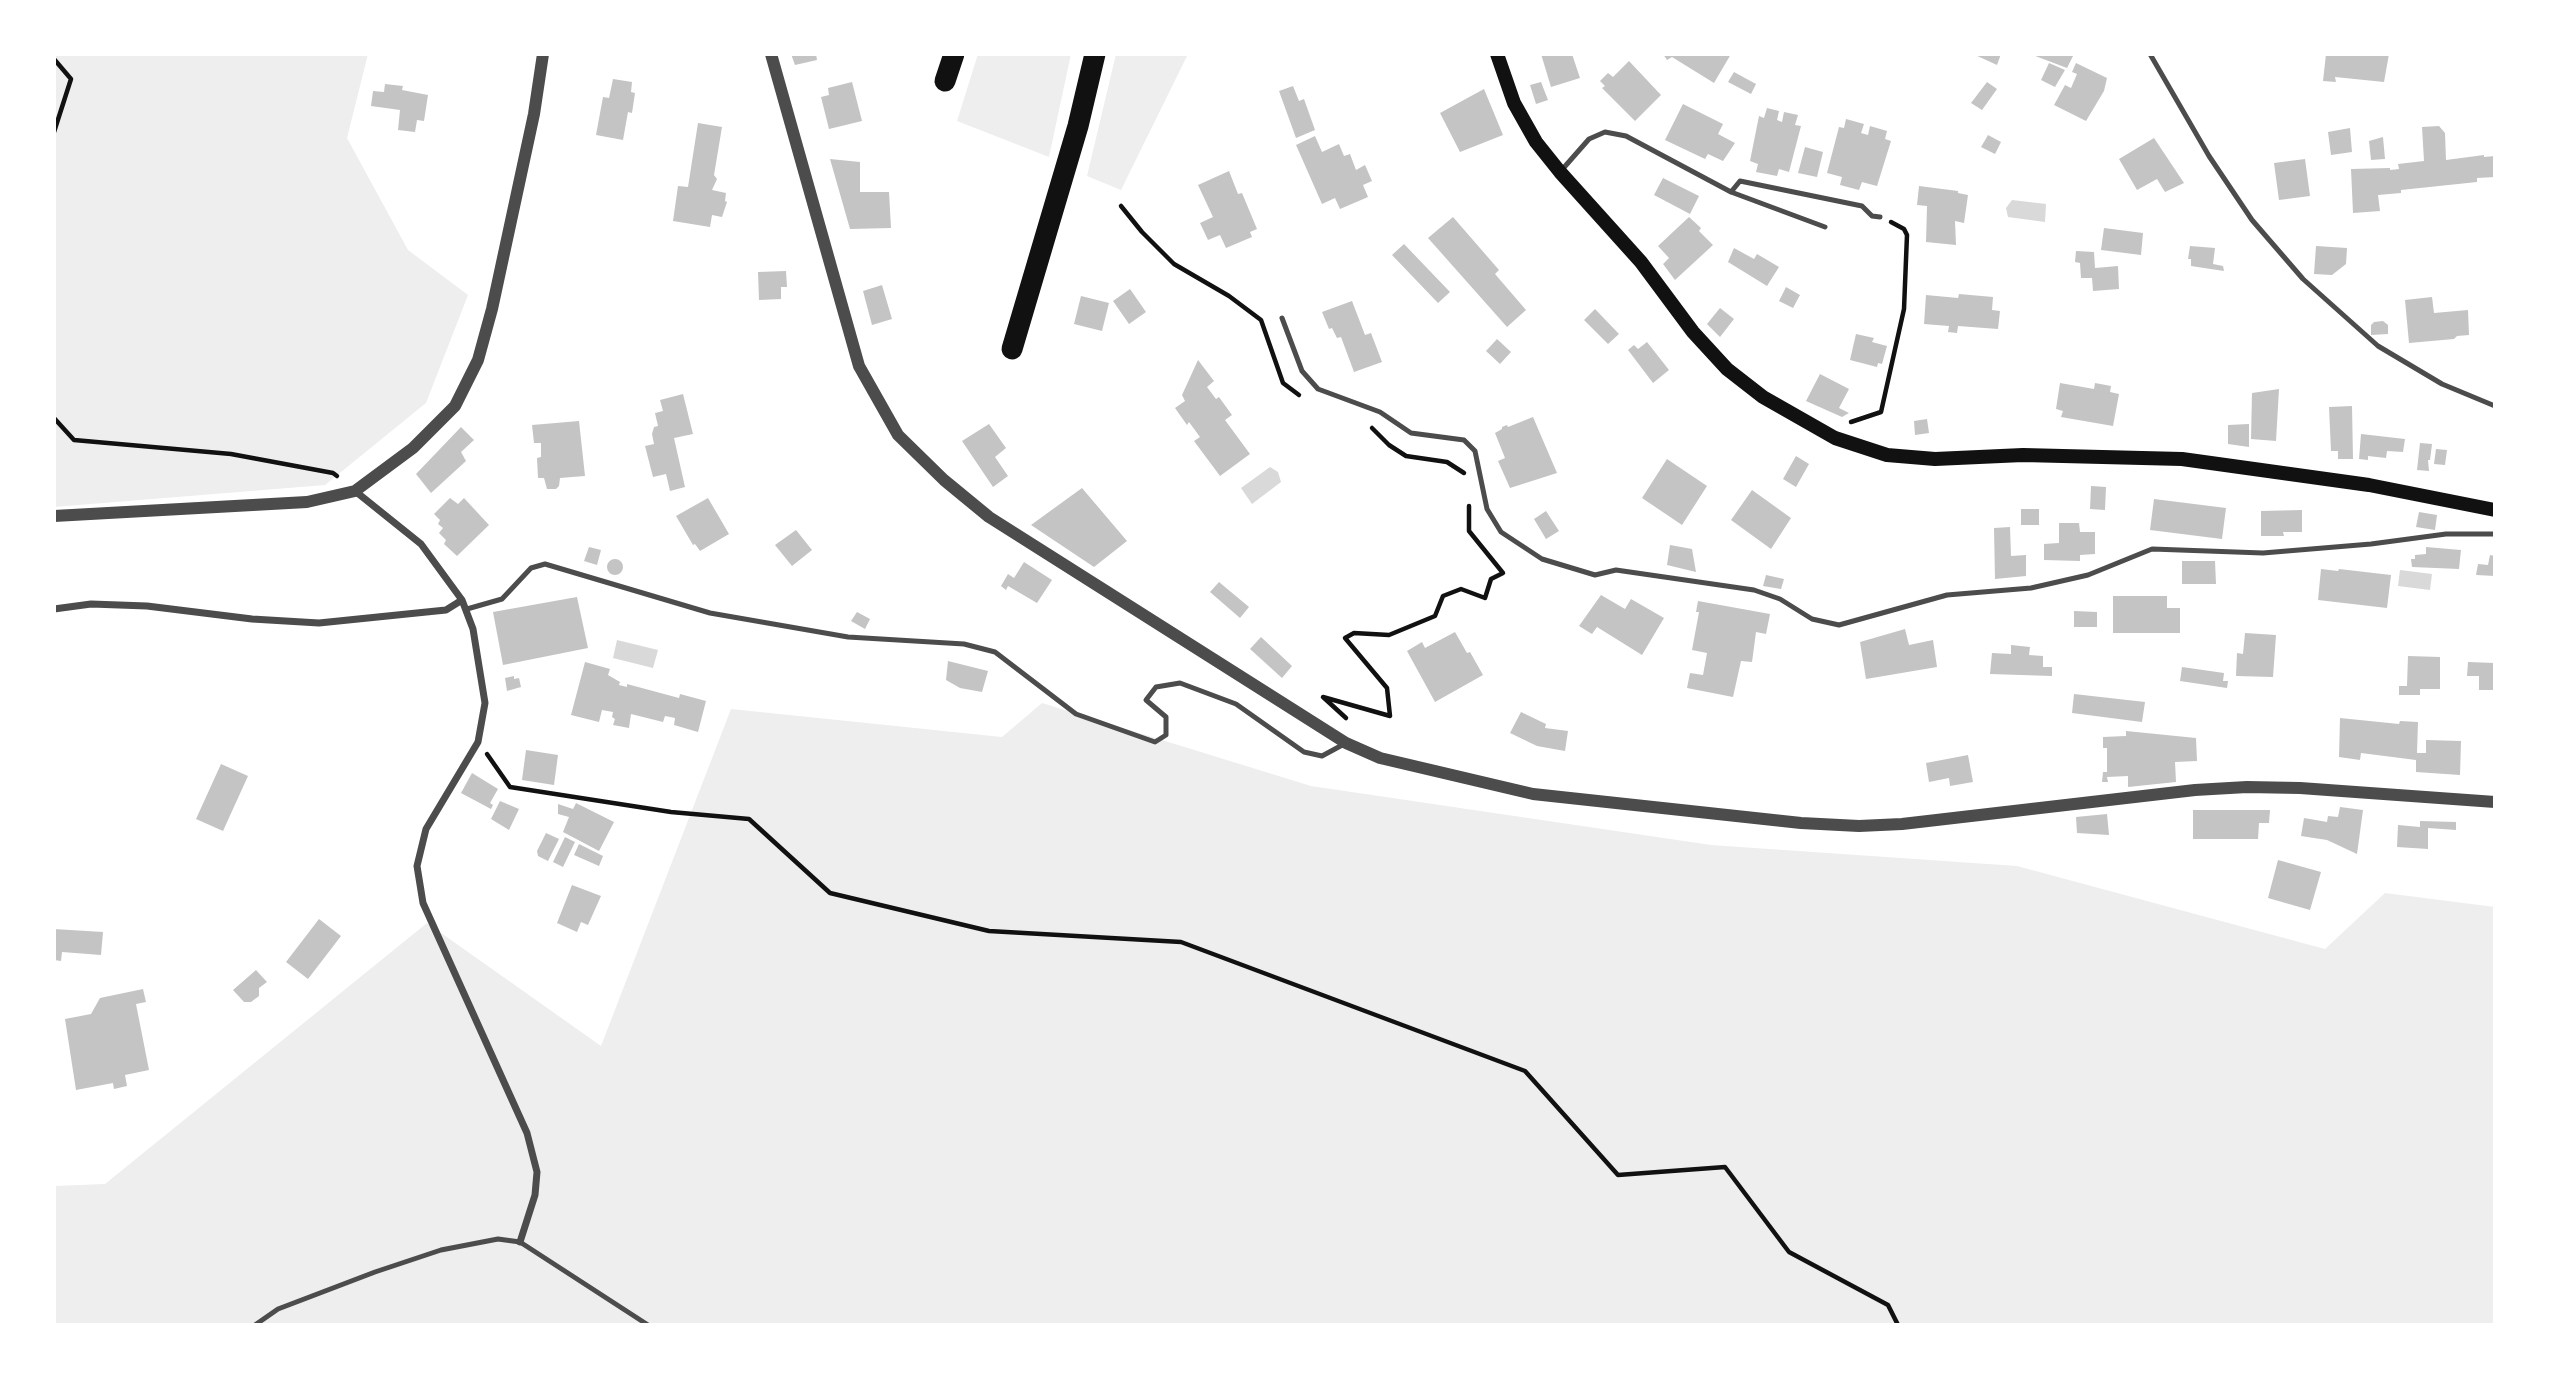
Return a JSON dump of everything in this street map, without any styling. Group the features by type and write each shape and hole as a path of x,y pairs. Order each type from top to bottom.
{"highway":[{"path":"945,81 954,54"},
{"path":"1012,349 1079,126 1095,54"}],"main road":[{"path":"1497,54 1514,103 1536,142 1620,236 1693,332 1727,369 1763,397 1835,438 1887,455 1935,459 2023,455 2182,459 2369,485 2495,510"}],"street":[{"path":"54,516 307,502 355,491 413,448 455,406 478,360 492,309 534,114 543,54"},
{"path":"771,54 859,366 898,435 944,480 989,517 1346,743 1380,758 1533,794 1848,825 1902,824 2195,790 2247,787 2300,788 2495,802"},
{"path":"355,491 421,544 462,600 473,629 485,703 478,742 426,829 417,866 423,904 527,1133 537,1172 536,1195 520,1242"},
{"path":"54,609 91,604 147,606 252,619 319,623 446,610 462,600"}],"lane":[{"path":"2150,54 2210,156 2252,220 2303,279 2378,345 2442,384 2495,406"},
{"path":"1560,172 1589,139 1605,132 1626,136 1731,192 1825,227"},
{"path":"1731,192 1740,181 1862,206 1872,216 1880,217"},
{"path":"1282,318 1302,371 1318,389 1381,412 1411,433 1464,440 1475,451 1487,509 1501,532 1542,559 1595,575 1616,570 1755,590 1780,599 1812,619 1839,625 1947,595 2031,588 2088,575 2152,549 2263,553 2371,544 2446,534 2495,534"},
{"path":"467,609 502,599 531,568 545,564 710,613 848,637 964,644 995,652 1076,715 1155,742 1166,735 1166,717 1146,700 1156,687 1180,683 1236,704 1304,752 1322,755 1346,743"},
{"path":"255,1325 278,1310 375,1272 441,1250 498,1239 520,1242 649,1325"}],"path":[{"path":"54,59 71,79 54,132"},
{"path":"1121,206 1174,264 1229,296 1261,320 1283,383 1309,402"},
{"path":"1835,438 1849,422 1881,412 1904,309 1907,235 1904,229 1880,217"},
{"path":"54,418 74,440 231,454 333,473 355,491"},
{"path":"1370,426 1388,445 1406,456 1447,462 1463,472 1466,485"},
{"path":"1346,743 1359,729 1323,697 1390,716 1387,688 1345,638 1354,632 1389,635 1435,616 1443,596 1461,589 1485,598 1491,579 1503,573 1469,531 1468,498"},
{"path":"478,742 510,786 671,812 749,819 830,893 989,931 1181,942 1525,1072 1618,1175 1725,1167 1789,1252 1888,1305 1898,1325"}],"shaded area":[{"path":"54,54 368,54 347,138 408,250 468,295 426,403 325,485 54,507"},
{"path":"978,54 1071,54 1049,157 957,121"},
{"path":"1116,54 1188,54 1121,190 1087,176"},
{"path":"2012,200 2046,204 2045,222 2008,217 2006,208"},
{"path":"1270,467 1278,472 1281,482 1252,504 1241,488"},
{"path":"2400,570 2432,574 2430,590 2398,586"},
{"path":"617,640 658,650 653,668 613,658"},
{"path":"1042,703 1311,786 1711,845 2017,866 2325,949 2385,893 2495,907 2495,1325 54,1325 54,1186 105,1184 427,923 601,1046 731,709 1002,737"}],"building":[{"path":"791,54 816,54 817,60 795,65"},
{"path":"1541,54 1572,54 1580,78 1551,87"},
{"path":"1663,54 1731,54 1714,83 1672,57 1667,60"},
{"path":"1973,54 2001,54 1997,65"},
{"path":"2030,54 2074,54 2067,68"},
{"path":"2326,54 2389,54 2384,82 2335,77 2336,82 2323,81"},
{"path":"1629,61 1661,95 1635,121 1602,88 1605,86 1600,81 1608,73 1613,77"},
{"path":"2049,63 2065,70 2055,87 2041,80"},
{"path":"2076,63 2107,78 2104,91 2086,121 2054,105 2065,85 2071,88 2077,74 2072,72"},
{"path":"1734,72 1756,84 1751,94 1728,82"},
{"path":"613,79 632,82 631,92 635,93 623,140 596,135 603,97 609,98"},
{"path":"852,82 862,121 829,129 821,97 829,95 828,88"},
{"path":"1541,82 1548,100 1536,104 1530,85"},
{"path":"1987,82 1997,89 1982,110 1971,103"},
{"path":"385,84 403,86 402,90 428,95 424,121 417,120 415,132 398,130 400,110 371,106 373,91 384,92"},
{"path":"1293,86 1299,101 1304,99 1315,130 1296,138 1279,91"},
{"path":"1484,89 1503,135 1460,152 1440,113"},
{"path":"1683,104 1723,124 1718,134 1735,143 1723,161 1708,154 1705,159 1665,140"},
{"path":"1767,108 1779,111 1777,120 1782,122 1784,112 1798,115 1795,125 1801,126 1789,172 1779,169 1777,176 1756,172 1758,164 1750,161 1759,116 1764,118"},
{"path":"1846,119 1864,124 1861,133 1868,135 1870,126 1887,131 1885,139 1891,141 1877,186 1862,182 1859,190 1840,185 1842,177 1827,173 1839,127 1844,128"},
{"path":"698,123 722,127 714,175 717,179 712,190 726,193 727,202 722,217 712,215 710,227 673,221 678,186 688,187"},
{"path":"2439,126 2445,133 2446,160 2495,156 2495,177 2477,178 2477,182 2378,195 2380,211 2353,213 2351,169 2390,170 2399,169 2398,164 2424,161 2422,127"},
{"path":"2350,128 2352,152 2331,155 2328,132"},
{"path":"1988,135 2001,142 1995,154 1981,147"},
{"path":"1315,136 1322,152 1339,144 1344,156 1350,154 1356,170 1365,165 1372,181 1363,185 1368,197 1340,209 1335,198 1322,204 1296,145"},
{"path":"2383,137 2385,159 2371,160 2369,141"},
{"path":"2154,138 2184,183 2165,192 2157,179 2137,190 2119,159"},
{"path":"1805,147 1823,152 1817,177 1798,173"},
{"path":"830,159 860,162 860,192 889,192 891,228 850,229"},
{"path":"2305,159 2310,196 2279,200 2274,163"},
{"path":"1229,171 1238,194 1242,193 1257,229 1250,232 1252,237 1226,248 1220,235 1208,240 1200,223 1213,217 1198,185"},
{"path":"1663,178 1699,196 1690,214 1654,195"},
{"path":"1919,186 1958,191 1968,195 1964,223 1955,221 1956,245 1926,242 1927,206 1917,205"},
{"path":"1453,217 1499,270 1495,274 1526,310 1507,327 1428,238"},
{"path":"1689,217 1713,245 1675,280 1663,264 1669,258 1658,246"},
{"path":"2104,228 2143,233 2141,255 2101,250"},
{"path":"1404,244 1450,292 1438,303 1392,255"},
{"path":"2190,246 2215,248 2213,264 2223,266 2224,271 2191,266 2191,259 2188,259"},
{"path":"2316,246 2347,248 2346,264 2332,275 2314,274"},
{"path":"1734,248 1754,259 1757,254 1779,267 1767,286 1728,262"},
{"path":"2076,251 2094,252 2095,268 2118,266 2119,289 2093,291 2092,278 2081,278 2080,263 2075,262"},
{"path":"786,271 787,287 781,287 781,299 759,300 758,272"},
{"path":"882,285 892,319 872,325 863,291"},
{"path":"1786,287 1800,295 1793,308 1779,301"},
{"path":"1130,289 1146,312 1129,324 1113,301"},
{"path":"1959,294 1993,297 1992,310 2000,311 1998,329 1958,326 1957,333 1948,332 1949,326 1924,324 1926,295 1958,298"},
{"path":"1081,296 1109,303 1102,331 1074,324"},
{"path":"2432,297 2434,313 2468,310 2469,335 2409,343 2405,300"},
{"path":"1352,301 1365,335 1371,333 1382,362 1354,372 1341,337 1337,338 1332,328 1329,329 1322,312"},
{"path":"1720,308 1734,319 1720,337 1707,324"},
{"path":"1595,309 1619,334 1608,344 1584,320"},
{"path":"2383,321 2388,325 2388,334 2371,335 2371,325"},
{"path":"1856,334 1874,338 1872,342 1887,346 1882,364 1878,363 1877,367 1850,360"},
{"path":"1497,339 1511,352 1500,364 1486,351"},
{"path":"1647,342 1669,370 1653,383 1628,350 1634,345 1638,349"},
{"path":"1198,360 1214,381 1207,387 1216,399 1219,397 1232,415 1225,420 1250,454 1220,476 1194,441 1200,437 1175,408 1185,401 1182,395"},
{"path":"1820,374 1849,389 1839,408 1849,413 1842,417 1806,401"},
{"path":"2060,383 2094,389 2095,383 2111,386 2110,392 2119,394 2113,426 2061,417 2063,411 2056,409"},
{"path":"2279,389 2276,441 2251,439 2252,393"},
{"path":"683,394 693,434 674,438 685,487 670,491 666,474 653,477 645,446 654,444 652,434 654,427 658,426 655,413 663,411 660,400"},
{"path":"2352,406 2353,459 2338,459 2338,451 2331,451 2329,407"},
{"path":"1533,417 1557,473 1510,488 1498,461 1505,458 1495,433 1502,427"},
{"path":"1927,419 1929,433 1915,435 1914,421"},
{"path":"579,421 585,476 560,478 556,489 547,489 544,478 538,478 537,458 541,457 541,443 534,443 532,425"},
{"path":"989,424 1006,448 995,457 1008,476 993,487 962,441"},
{"path":"2249,424 2249,447 2228,444 2228,425"},
{"path":"461,427 474,440 461,452 466,461 431,493 416,474"},
{"path":"2361,434 2405,439 2403,452 2387,451 2386,458 2368,456 2368,460 2359,459"},
{"path":"2420,443 2432,444 2428,460 2429,471 2417,470"},
{"path":"2436,449 2447,450 2445,465 2434,464"},
{"path":"1796,456 1809,464 1796,487 1783,479"},
{"path":"1667,459 1707,486 1682,525 1642,498"},
{"path":"2091,486 2106,487 2105,510 2090,509"},
{"path":"1082,488 1127,541 1094,567 1031,525"},
{"path":"1752,490 1791,518 1771,549 1731,520"},
{"path":"450,498 458,504 464,498 489,525 457,556 444,544 446,540 439,533 443,528 434,514"},
{"path":"708,498 729,534 700,551 693,545 676,516"},
{"path":"2154,499 2226,508 2222,539 2150,530"},
{"path":"2021,509 2039,509 2039,525 2021,525"},
{"path":"2302,510 2302,532 2283,532 2284,536 2261,536 2261,511"},
{"path":"1546,511 1559,531 1546,539 1534,519"},
{"path":"2419,512 2437,515 2435,530 2416,527"},
{"path":"2059,523 2079,523 2080,532 2095,532 2095,554 2080,555 2080,561 2044,560 2044,544 2059,543"},
{"path":"2010,527 2011,556 2026,555 2026,576 1995,579 1994,528"},
{"path":"796,530 812,550 792,566 775,545"},
{"path":"1670,545 1692,549 1696,572 1667,565"},
{"path":"589,547 601,550 597,565 584,561"},
{"path":"2426,547 2461,550 2459,569 2412,567 2411,559 2415,559 2415,555 2426,554"},
{"path":"2490,555 2495,556 2495,576 2476,575 2478,564 2488,565"},
{"path":"612,559 618,559 623,567 621,573 612,575 607,570 607,564"},
{"path":"2182,561 2215,561 2216,584 2182,584"},
{"path":"1024,562 1052,580 1037,603 1008,586 1006,590 1001,586 1008,574 1014,578"},
{"path":"2321,569 2391,575 2387,608 2318,600"},
{"path":"1766,575 1784,579 1781,589 1763,586"},
{"path":"1219,582 1249,607 1240,618 1210,592"},
{"path":"1601,595 1625,609 1631,599 1664,618 1642,655 1597,627 1592,634 1579,626"},
{"path":"2113,596 2167,596 2167,608 2180,608 2180,633 2113,633"},
{"path":"577,597 588,648 503,665 493,612"},
{"path":"1698,601 1770,614 1766,634 1756,632 1752,662 1741,661 1733,697 1687,688 1690,673 1703,675 1707,653 1692,650 1699,612 1696,612"},
{"path":"2074,611 2097,612 2097,627 2074,627"},
{"path":"857,612 870,619 865,629 851,621"},
{"path":"1905,629 1909,645 1933,640 1937,667 1866,679 1860,642"},
{"path":"1455,632 1483,675 1435,702 1407,651 1422,642 1425,648"},
{"path":"2245,633 2276,635 2273,677 2236,676 2237,653 2243,654"},
{"path":"1261,637 1292,666 1282,678 1250,649"},
{"path":"2011,645 2030,647 2029,655 2043,656 2043,667 2052,667 2052,676 1990,674 1992,653 2011,654"},
{"path":"2408,656 2440,657 2440,689 2420,689 2420,695 2399,695 2399,686 2407,686"},
{"path":"948,661 988,671 982,692 960,688 946,680"},
{"path":"585,662 610,669 608,675 620,682 619,685 627,687 627,684 679,698 680,694 706,701 698,732 674,725 675,718 665,716 663,722 631,714 629,728 613,725 613,712 602,710 599,722 571,715"},
{"path":"2468,662 2495,663 2495,690 2479,690 2479,676 2467,676"},
{"path":"2182,667 2224,673 2223,681 2228,681 2227,688 2180,681"},
{"path":"514,676 514,679 519,678 521,687 507,691 505,678"},
{"path":"2074,694 2145,702 2142,722 2072,713"},
{"path":"1521,712 1546,724 1545,728 1568,731 1565,751 1537,746 1510,733"},
{"path":"2340,718 2399,724 2400,721 2418,722 2417,753 2426,753 2426,740 2461,741 2460,775 2416,772 2416,760 2361,753 2360,760 2339,757"},
{"path":"2126,731 2196,738 2197,761 2175,762 2176,782 2128,787 2128,776 2107,777 2108,782 2102,782 2103,772 2107,772 2107,748 2103,748 2103,737 2126,736"},
{"path":"526,750 558,755 554,785 522,780"},
{"path":"1968,755 1973,782 1950,786 1949,778 1929,782 1926,763"},
{"path":"221,764 248,776 223,831 196,819"},
{"path":"472,773 498,789 490,803 493,805 491,809 461,793"},
{"path":"500,801 519,809 509,830 491,819"},
{"path":"576,803 614,822 599,851 563,832 569,817 558,814 558,804 573,809"},
{"path":"2340,807 2363,810 2357,854 2327,840 2301,836 2304,818 2327,822 2328,816 2338,817"},
{"path":"2193,810 2270,810 2269,823 2259,823 2258,839 2193,839"},
{"path":"2107,814 2109,835 2077,833 2076,817"},
{"path":"2420,821 2456,822 2456,830 2428,828 2428,849 2397,847 2398,825 2420,827"},
{"path":"546,833 559,839 548,861 538,856 537,851"},
{"path":"565,837 575,842 563,867 553,862"},
{"path":"579,844 603,856 599,866 574,855"},
{"path":"2278,860 2321,872 2310,910 2268,898"},
{"path":"572,885 601,896 588,925 581,922 577,932 557,923"},
{"path":"319,919 341,936 308,979 286,962"},
{"path":"54,929 103,932 101,955 62,952 61,961 54,960"},
{"path":"256,970 267,982 259,988 259,996 251,1002 244,1002 233,990"},
{"path":"143,989 146,1002 136,1004 149,1070 125,1075 127,1086 114,1089 113,1083 76,1090 65,1019 91,1014 100,998"}]}
